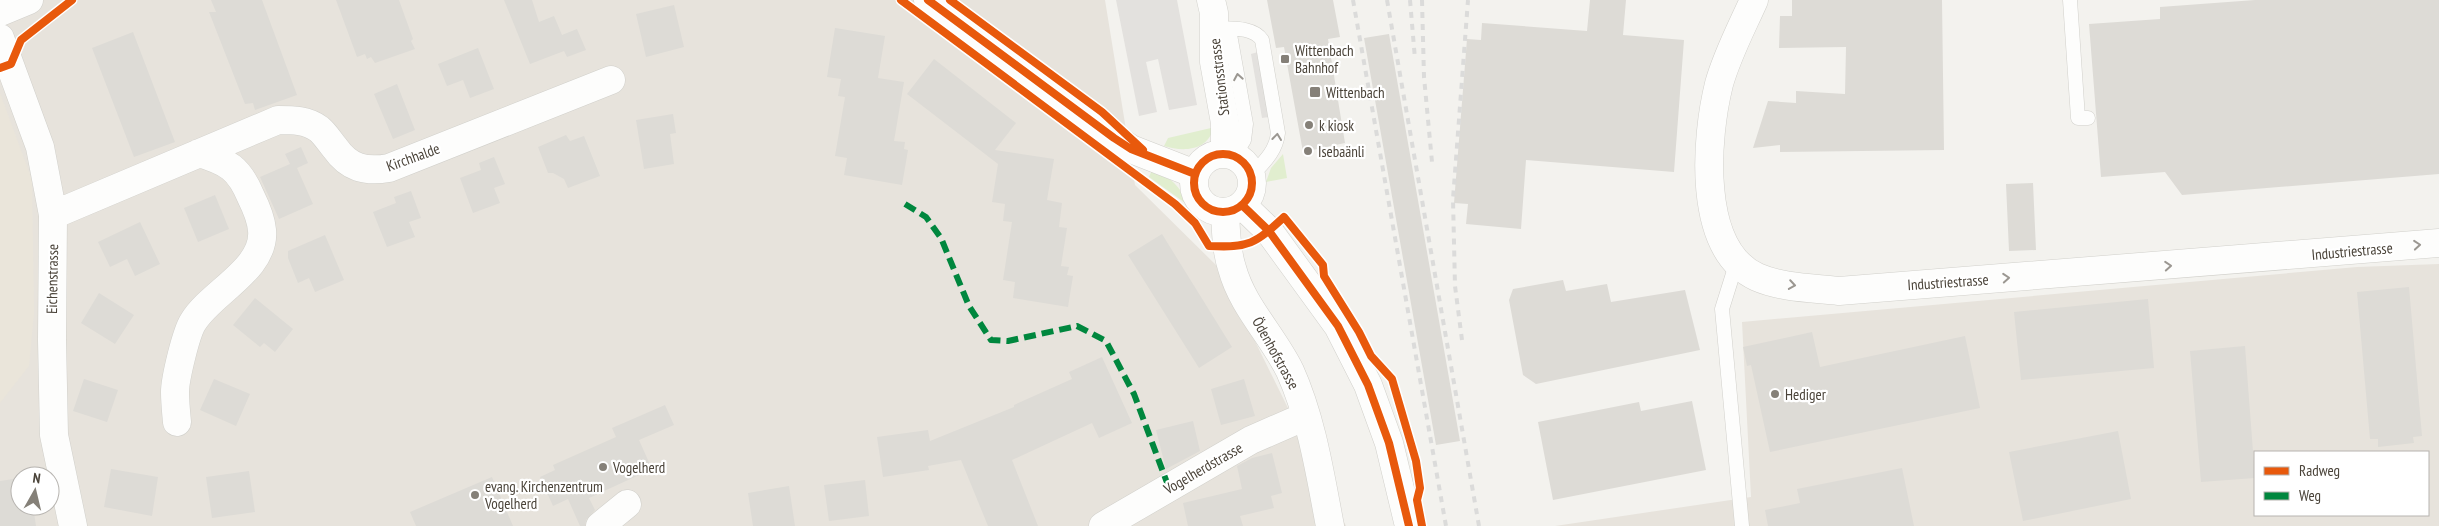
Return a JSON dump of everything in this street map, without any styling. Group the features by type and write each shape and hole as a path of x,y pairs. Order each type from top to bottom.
{"street":[{"path":"0,12 29,0"},
{"path":"928,0 1114,138 1131,148 1195,174"},
{"name":"Stationsstrasse","path":"1211,0 1222,28 1214,62 1225,123 1236,162"},
{"path":"1742,265 1725,243 1712,203 1709,146 1712,114 1720,82 1747,3"},
{"name":"Eichenstrasse","path":"0,38 5,66 40,147 53,215 52,340 54,435 73,526"},
{"name":"Kirchhalde","path":"53,215 278,120 296,120 308,123 320,130 342,158 356,167 372,171 611,80"},
{"path":"177,422 174,390 193,322 205,306 249,266 257,256 261,244 262,230 246,185 236,170 222,161 199,154"},
{"path":"1234,208 1250,192 1236,162 1206,159 1195,174 1194,182 1198,198 1209,209 1234,208 1269,231 1338,326 1368,385 1389,443 1409,526"},
{"name":"Ödenhofstrasse","path":"1234,208 1227,247 1232,270 1240,288 1289,370 1306,416 1330,526"},
{"name":"Industriestrasse","path":"1742,265 1757,277 1788,285 1839,291 2439,244"},
{"name":"Vogelherdstrasse","path":"1104,526 1251,440 1306,416"},
{"path":"600,526 627,504"}],"lane":[{"path":"2070,0 2078,118 2088,118"},
{"path":"1222,28 1250,31 1260,36 1277,123 1277,142 1270,156 1236,162"},
{"path":"1742,265 1722,309 1742,526"}],"shaded area":[{"path":"0,0 1105,0 1135,185 1219,268 1346,526 0,526"},
{"path":"1116,0 1177,0 1197,105 1169,110 1158,59 1146,62 1157,112 1139,116"},
{"path":"1258,52 1269,117 1262,118 1251,54"},
{"path":"0,93 32,180 34,313 29,366 0,403"},
{"path":"2439,264 2439,526 1555,526 1751,497 1742,322 2357,267"}],"green space":[{"path":"1213,129 1210,136 1200,146 1179,149 1164,146 1168,138"},
{"path":"1283,154 1287,178 1266,182 1271,168"},
{"path":"1152,170 1174,183 1182,192 1188,205 1149,177"}],"building":[{"path":"211,0 262,0 297,95 255,110 253,103 245,104 209,12 216,12"},
{"path":"336,0 399,0 415,49 375,63 371,57 367,59 365,54 357,57"},
{"path":"504,0 532,0 539,22 554,16 562,35 577,29 586,50 567,57 564,51 530,64"},
{"path":"1267,0 1333,0 1340,37 1328,39 1345,143 1303,152 1284,47 1276,48"},
{"path":"1590,0 1626,0 1623,35 1684,40 1674,172 1526,160 1521,229 1466,224 1468,204 1454,203 1467,39 1481,40 1482,23 1587,31"},
{"path":"1792,0 1942,0 1944,150 1780,152 1780,145 1753,148 1768,101 1796,103 1796,91 1845,94 1846,47 1779,48 1780,16 1792,16"},
{"path":"2255,0 2439,0 2439,174 2182,195 2165,172 2101,177 2089,24 2160,19 2160,7"},
{"path":"674,5 684,47 646,57 636,14"},
{"path":"835,28 885,36 878,78 904,82 894,141 905,142 904,149 908,150 902,185 844,175 847,158 835,156 845,97 838,96 841,79 827,77"},
{"path":"133,32 175,142 134,157 92,48"},
{"path":"1389,34 1460,441 1436,445 1364,38"},
{"path":"478,48 494,89 470,98 463,80 447,86 438,64"},
{"path":"934,59 1016,123 995,150 1054,159 1047,200 1062,203 1059,227 1067,228 1061,266 1069,267 1067,275 1073,276 1068,307 1013,298 1015,282 1003,280 1012,222 1003,221 1005,204 992,202 998,164 907,94"},
{"path":"397,84 415,130 393,139 374,94"},
{"path":"673,114 676,133 670,134 674,164 644,169 636,120"},
{"path":"566,135 570,141 584,136 600,176 568,188 564,179 553,173 548,173 538,147"},
{"path":"301,147 308,163 297,168 313,204 279,219 260,177 290,164 285,154"},
{"path":"494,157 505,184 494,188 500,203 473,213 460,178 481,170 479,163"},
{"path":"2033,183 2036,250 2009,251 2006,184"},
{"path":"411,191 421,218 409,222 415,237 387,247 373,212 396,203 394,197"},
{"path":"215,195 229,229 198,242 184,208"},
{"path":"140,222 160,264 135,276 127,259 110,267 98,242"},
{"path":"1162,234 1232,347 1199,368 1128,255"},
{"path":"325,235 344,280 315,292 309,278 298,283 288,258 288,251"},
{"path":"1563,280 1566,291 1607,284 1611,302 1685,290 1700,350 1536,384 1523,375 1509,300 1513,289"},
{"path":"2409,287 2422,436 2413,437 2414,443 2378,447 2378,439 2370,439 2357,292"},
{"path":"99,293 134,315 115,344 81,323"},
{"path":"255,298 293,329 275,352 264,343 260,347 233,325"},
{"path":"2148,299 2154,368 2021,380 2014,312"},
{"path":"1812,332 1820,367 1965,336 1980,408 1770,452 1751,365 1747,366 1743,347"},
{"path":"2245,346 2254,478 2201,482 2190,351"},
{"path":"1102,357 1132,423 1099,438 1092,423 1012,460 1038,526 988,526 961,460 928,466 929,470 883,477 877,437 928,430 930,441 1014,407 1014,405 1072,379 1069,372"},
{"path":"84,379 118,390 107,422 73,411"},
{"path":"214,379 250,394 236,426 200,410"},
{"path":"1244,379 1255,416 1221,425 1211,389"},
{"path":"1692,401 1706,470 1553,500 1538,422 1639,402 1641,411"},
{"name":"Vogelherd","path":"665,405 674,425 639,440 652,469 589,498 595,510 586,520 585,526 580,526 568,499 553,506 540,477 555,470 553,465 616,437 612,428"},
{"path":"1193,421 1200,451 1166,469 1156,430"},
{"path":"2118,431 2131,499 2023,521 2009,452"},
{"path":"1272,453 1282,493 1271,496 1274,508 1240,516 1243,526 1188,526 1183,503 1242,489 1237,466 1252,458"},
{"path":"1902,468 1914,526 1768,526 1765,510 1800,503 1797,489"},
{"path":"111,469 158,477 152,516 104,507"},
{"path":"249,471 255,512 212,518 206,477"},
{"name":"evang. Kirchenzentrum Vogelherd","path":"492,477 513,526 416,526 410,512"},
{"path":"10,480 10,516 34,516 36,526 0,526 0,481"},
{"path":"865,480 869,516 829,521 824,485"},
{"path":"789,486 795,526 753,526 748,493"}],"railway":[{"path":"1353,0 1446,526"},
{"path":"1387,0 1479,526"},
{"path":"1410,0 1415,59"},
{"path":"1422,0 1424,77 1432,162"},
{"path":"1462,340 1455,286 1453,199 1468,0"}],"marked path":[{"path":"905,204 926,217 941,238 969,306 991,340 1008,341 1077,326 1106,341 1134,394 1169,488"}],"cycle path":[{"path":"0,68 11,64 21,40 72,0"},
{"path":"901,0 1175,204 1195,223 1209,246 1234,246 1251,242 1266,233 1284,217 1323,265 1324,276 1359,332 1371,356 1392,379 1416,461 1420,488 1417,500 1422,526"},
{"path":"928,0 1114,138 1131,149 1195,174"},
{"path":"950,0 1102,112 1143,150"},
{"path":"1223,154 1234,156 1247,167 1252,183 1250,194 1239,207 1223,212 1212,210 1199,199 1194,183 1196,172 1207,159 1223,154"},
{"path":"1242,205 1269,231 1338,326 1368,385 1389,443 1409,526"}],"place":[{"name":"Wittenbach Bahnhof","path":"1285,59"},
{"name":"Wittenbach","path":"1315,92"},
{"name":"k kiosk","path":"1309,125"},
{"name":"Isebaänli","path":"1308,151"},
{"name":"Hediger","path":"1775,394"},
{"name":"Vogelherd","path":"603,467"},
{"name":"evang. Kirchenzentrum Vogelherd","path":"475,495"}]}
